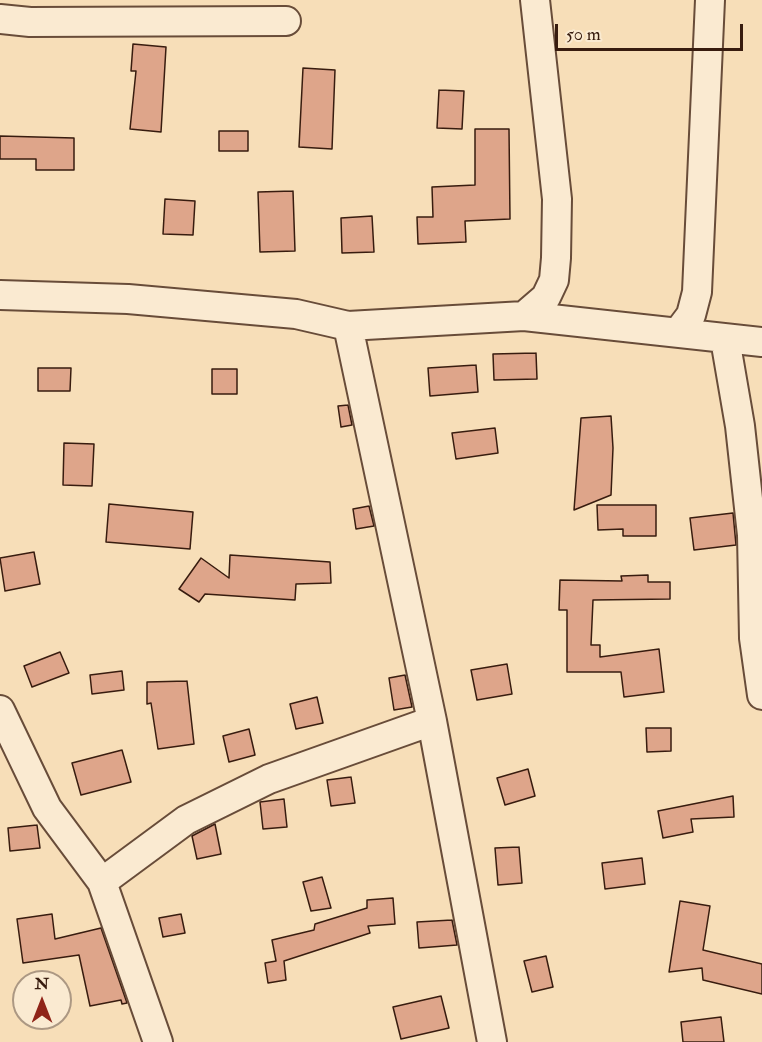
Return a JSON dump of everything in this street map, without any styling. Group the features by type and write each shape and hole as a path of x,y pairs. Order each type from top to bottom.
{"street":[{"path":"524,316 546,297 554,280 556,258 557,200 535,0"},
{"path":"679,331 691,315 697,292 710,0"},
{"path":"0,19 30,22 286,21"},
{"path":"0,295 128,299 285,313 348,326 524,316 679,331 725,339 762,342"},
{"path":"348,326 432,721 492,1042"},
{"path":"725,339 740,426 749,513 754,638 762,695"},
{"path":"0,710 47,808 102,882 158,1042"},
{"path":"102,882 186,820 268,779 432,721"}],"building":[{"path":"133,44 166,47 161,132 130,129 136,71 131,71"},
{"path":"303,68 335,70 332,149 299,147"},
{"path":"439,90 464,91 462,129 437,128"},
{"path":"475,129 509,129 510,219 465,221 466,242 418,244 417,217 433,217 432,187 475,185"},
{"path":"219,131 248,131 248,151 219,151"},
{"path":"0,136 74,138 74,170 36,170 36,159 0,159"},
{"path":"293,191 295,251 260,252 258,192"},
{"path":"165,199 195,201 193,235 163,234"},
{"path":"372,216 374,252 342,253 341,218"},
{"path":"536,353 537,379 494,380 493,354"},
{"path":"476,365 478,392 430,396 428,368"},
{"path":"38,368 71,368 70,391 38,391"},
{"path":"212,369 237,369 237,394 212,394"},
{"path":"348,405 352,425 341,427 338,406"},
{"path":"611,416 613,448 611,495 574,510 581,418"},
{"path":"495,428 498,453 456,459 452,433"},
{"path":"64,443 94,444 92,486 63,485"},
{"path":"109,504 193,512 190,549 106,542"},
{"path":"597,505 656,505 656,536 623,536 623,529 598,530"},
{"path":"369,506 374,526 356,529 353,509"},
{"path":"733,513 736,545 694,550 690,518"},
{"path":"34,552 40,584 5,591 0,558"},
{"path":"230,555 330,562 331,583 296,584 295,600 205,594 199,602 179,589 201,558 229,578"},
{"path":"648,575 648,582 670,582 670,599 593,600 591,645 600,645 600,657 659,649 664,692 624,697 621,672 567,672 567,610 559,610 560,580 622,581 621,576"},
{"path":"60,652 69,673 32,687 24,666"},
{"path":"507,664 512,694 477,700 471,670"},
{"path":"122,671 124,690 92,694 90,675"},
{"path":"405,675 412,707 394,710 389,678"},
{"path":"187,681 194,744 158,749 151,703 147,704 147,682"},
{"path":"317,697 323,723 296,729 290,704"},
{"path":"646,728 671,728 671,751 647,752"},
{"path":"249,729 255,755 229,762 223,736"},
{"path":"122,750 131,782 81,795 72,763"},
{"path":"528,769 535,796 505,805 497,778"},
{"path":"351,777 355,803 331,806 327,780"},
{"path":"733,796 734,817 691,819 693,832 663,838 658,811"},
{"path":"284,799 287,827 263,829 260,802"},
{"path":"215,824 221,854 197,859 192,836"},
{"path":"37,825 40,848 10,851 8,828"},
{"path":"519,847 522,883 498,885 495,848"},
{"path":"642,858 645,884 605,889 602,863"},
{"path":"322,877 331,908 311,911 303,882"},
{"path":"393,898 395,924 368,926 370,933 284,961 286,980 268,983 265,963 276,961 272,940 314,930 315,924 367,908 367,900"},
{"path":"680,901 710,906 703,950 762,964 762,994 703,980 702,968 669,972"},
{"path":"52,914 55,939 101,928 127,1003 122,1004 121,1000 90,1006 79,955 23,963 17,919"},
{"path":"181,914 185,933 163,937 159,918"},
{"path":"452,920 457,945 419,948 417,922"},
{"path":"546,956 553,987 532,992 524,961"},
{"path":"441,996 449,1028 401,1039 393,1007"},
{"path":"721,1017 724,1042 683,1042 681,1022"}]}
